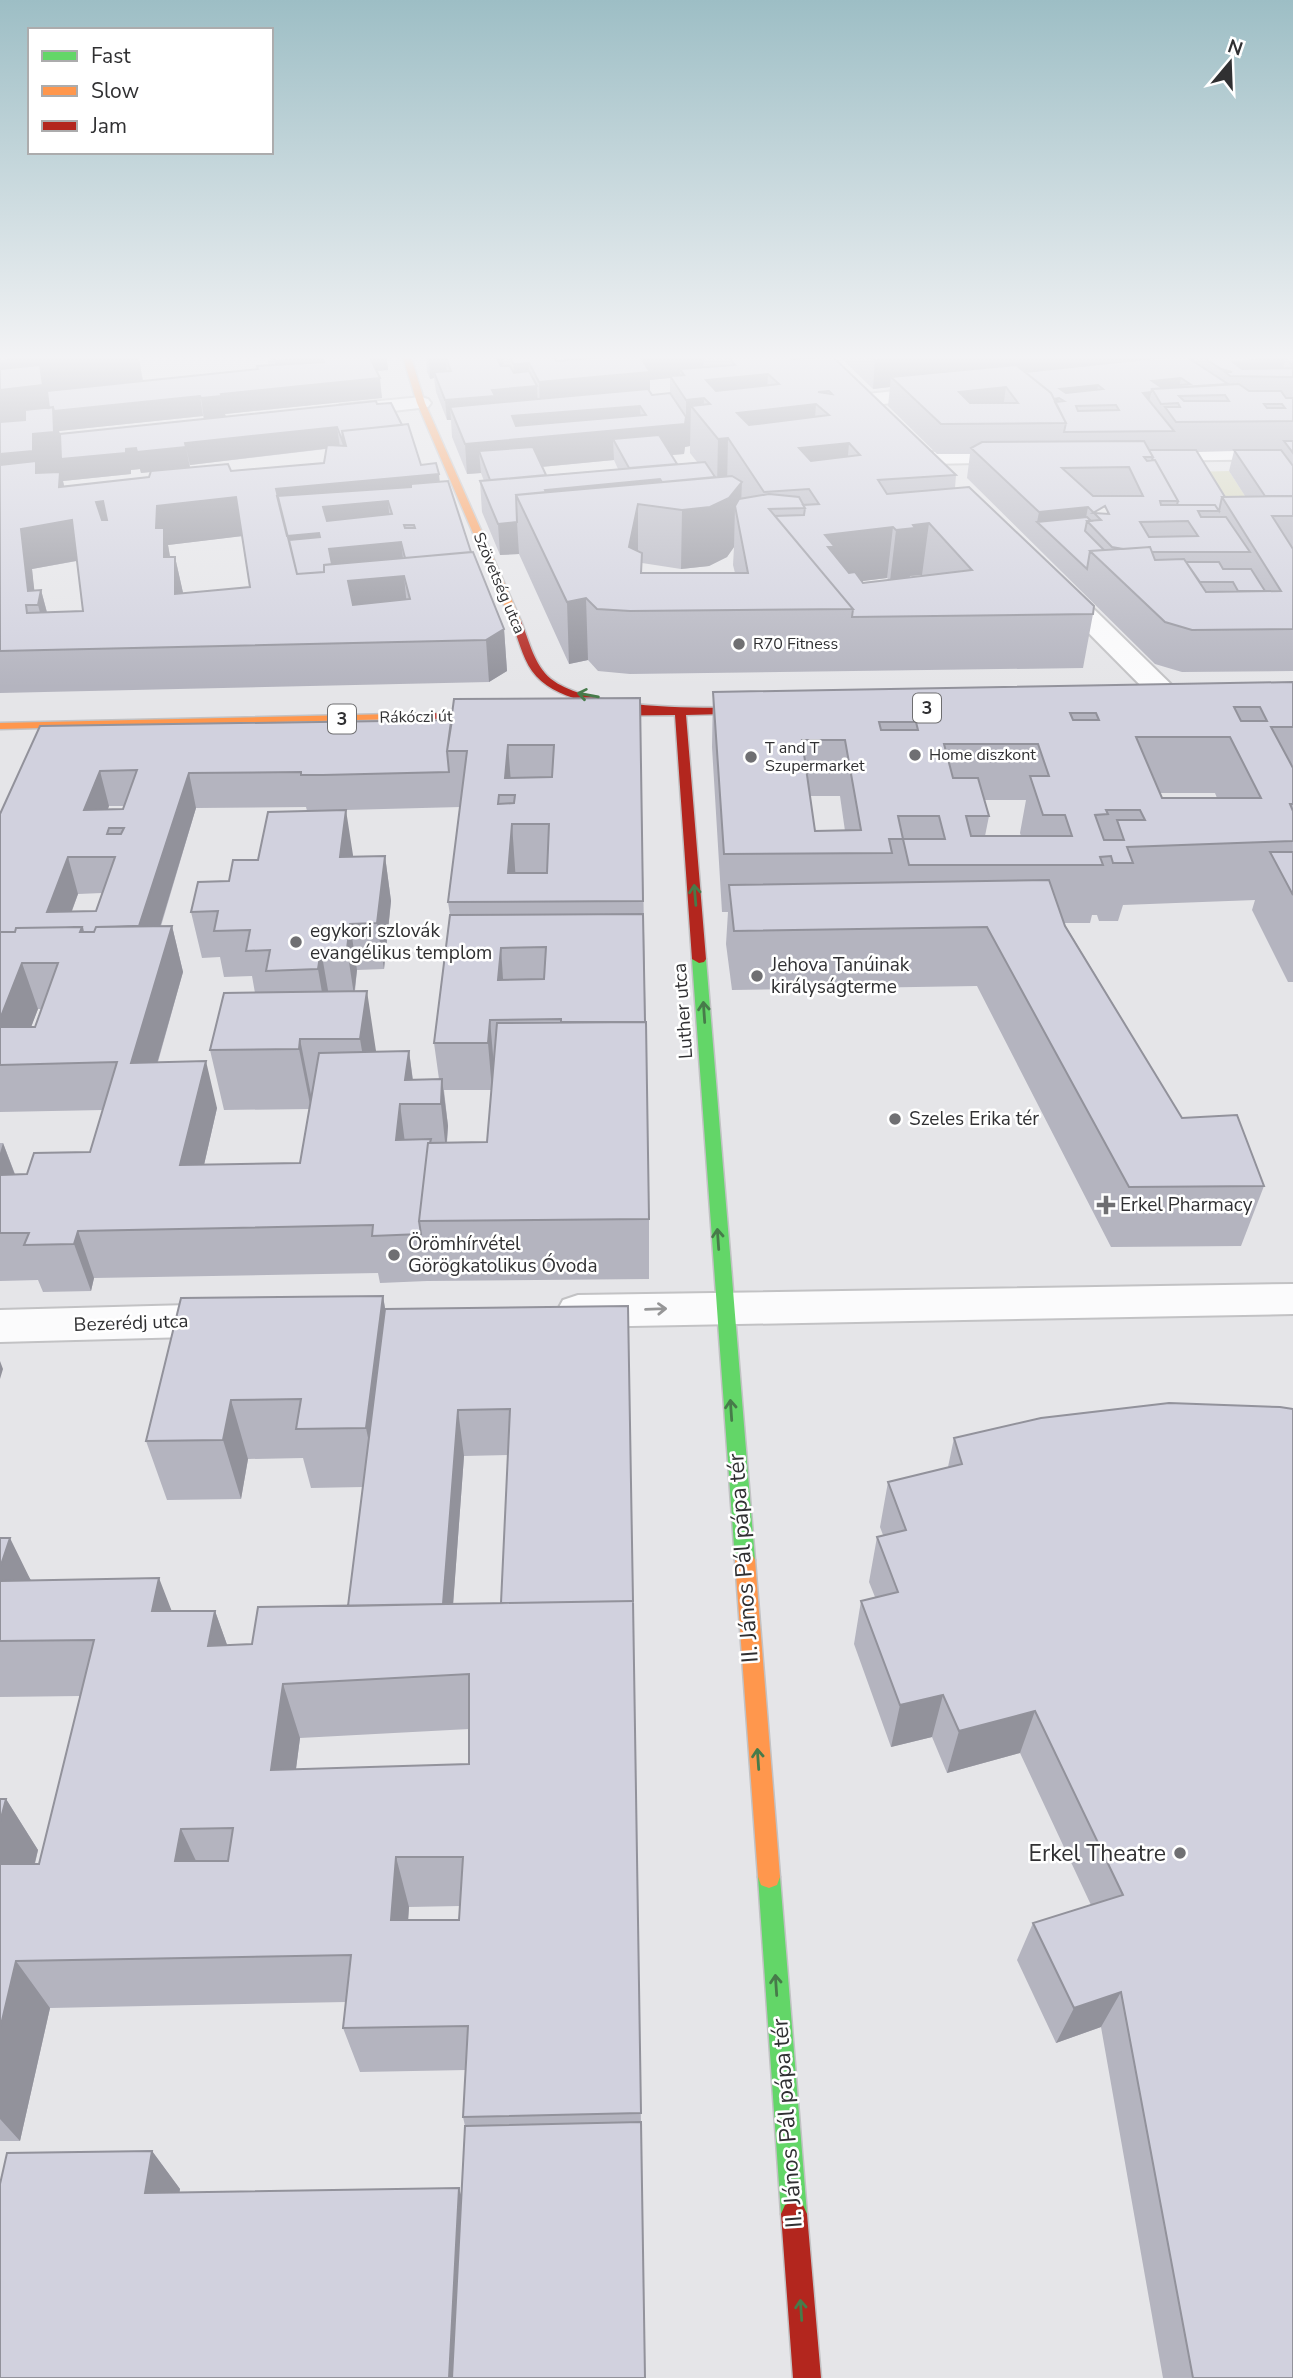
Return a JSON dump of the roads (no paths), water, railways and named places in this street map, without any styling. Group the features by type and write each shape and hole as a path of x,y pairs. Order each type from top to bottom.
{"street":[{"name":"Szövetség utca","path":"448,465 538,673 549,684 572,692 680,712"},
{"path":"935,465 948,477"},
{"path":"1036,566 1181,704"},
{"path":"1147,704 1181,704"},
{"path":"569,714 785,710"},
{"name":"Luther utca","path":"680,712 701,964 723,1307"},
{"name":"Rákóczi út","path":"1,729 528,715"},
{"path":"542,1312 1293,1299"},
{"name":"II. János Pál pápa tér","path":"723,1307 807,2378"},
{"name":"Bezerédj utca","path":"0,1326 264,1319"}],"place":[{"name":"R70 Fitness","path":"739,644"},
{"name":"Home diszkont","path":"915,755"},
{"name":"T and T Szupermarket","path":"751,757"},
{"name":"egykori szlovák evangélikus templom","path":"296,942"},
{"name":"Jehova Tanúinak királyságterme","path":"757,976"},
{"name":"Szeles Erika tér","path":"895,1119"},
{"name":"Erkel Pharmacy","path":"1106,1205"},
{"name":"Örömhírvétel Görögkatolikus Óvoda","path":"394,1255"},
{"name":"Erkel Theatre","path":"1180,1853"}]}
